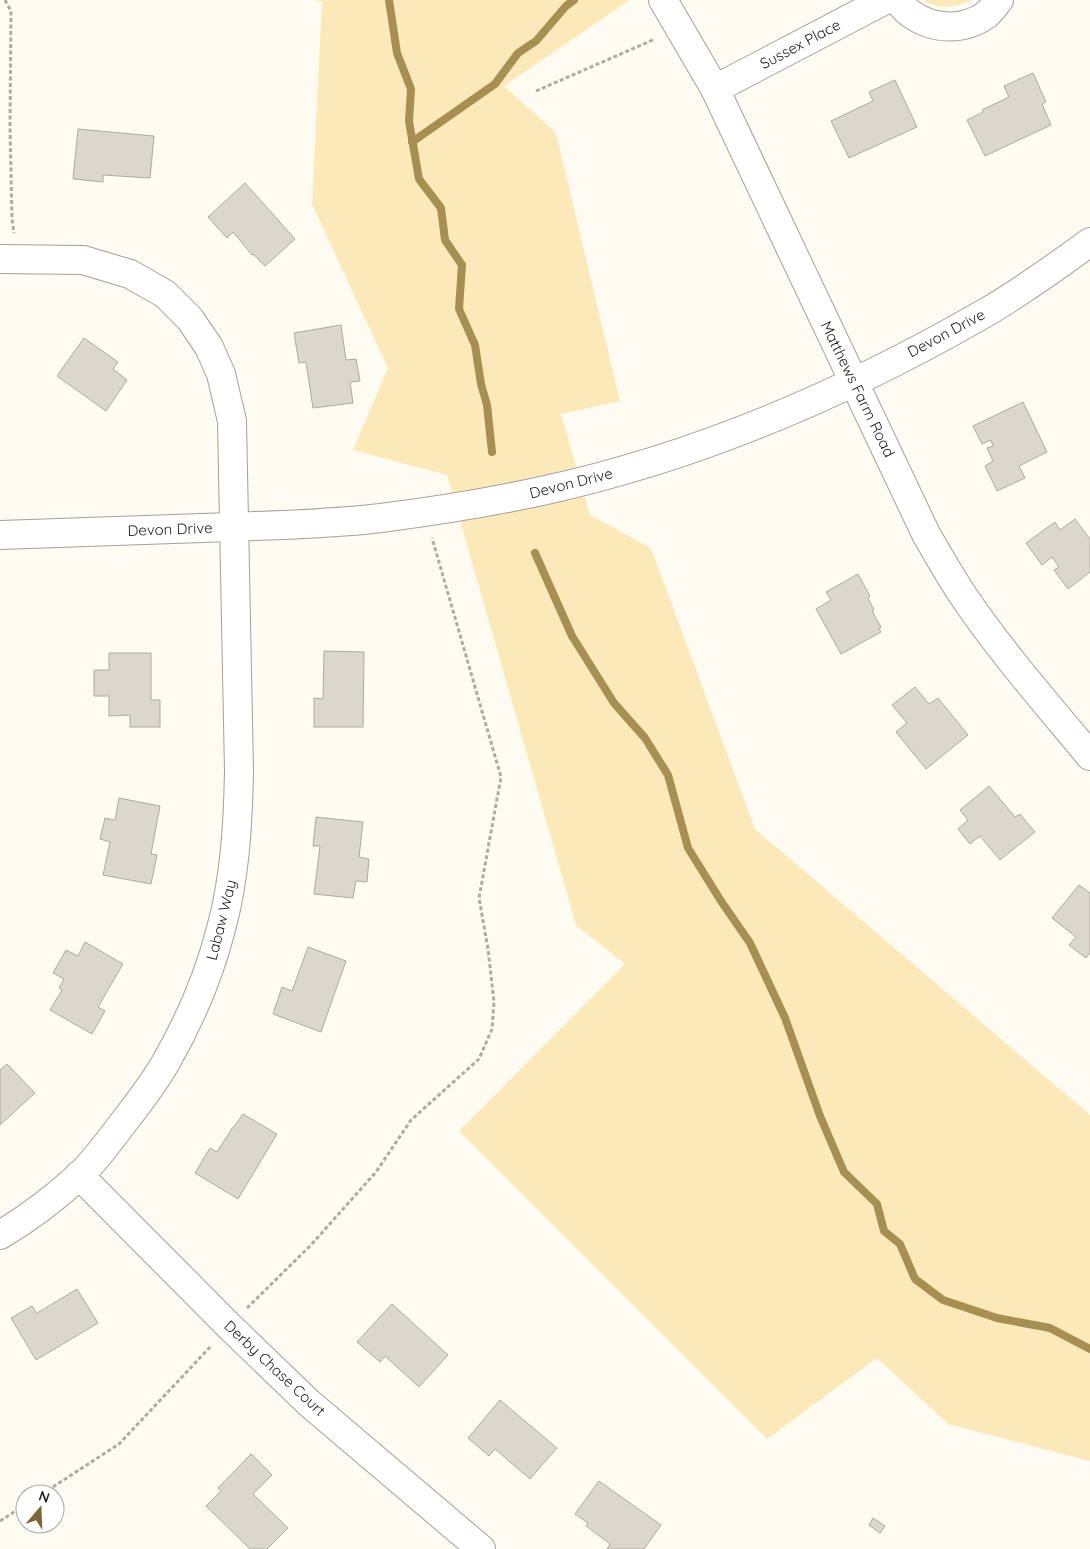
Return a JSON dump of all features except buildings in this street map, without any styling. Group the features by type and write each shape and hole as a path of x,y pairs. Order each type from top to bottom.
{"street":[{"name":"Matthews Farm Road","path":"663,0 715,89 926,534 964,596 997,642 1090,756"},
{"name":"Sussex Place","path":"715,89 885,0"},
{"path":"897,0 910,14 928,24 949,28 969,24 987,14 999,0"},
{"name":"Devon Drive","path":"0,535 294,525 379,518 467,505 546,490 611,474 688,450 755,425 855,382 986,313 1052,270 1090,242"},
{"name":"Labaw Way","path":"0,1235 48,1201 79,1175 108,1142 165,1063 188,1020 207,976 222,928 233,873 238,824 239,771 232,421 221,374 209,347 190,319 165,294 130,274 83,260 9,258"},
{"name":"Derby Chase Court","path":"79,1175 309,1403 480,1549"}],"path":[{"path":"5,0 11,10 10,127 12,219 9,258"},
{"path":"536,91 680,28"},
{"path":"242,1313 311,1245 376,1172 411,1120 479,1059 492,1029 494,1002 488,949 479,898 501,777 431,536"},
{"path":"57,1484 119,1444 213,1343"},
{"path":"0,1520 15,1511"}],"shaded area":[{"path":"315,0 630,0 504,86 556,133 620,401 561,414 590,515 651,548 755,829 1090,1115 1090,1461 948,1424 877,1358 767,1439 459,1131 625,964 576,925 447,475 353,450 388,368 312,204 322,2"},
{"path":"923,0 972,0 960,5 941,7"}],"waterway":[{"path":"389,0 397,53 411,89 409,121 419,179 441,208 445,240 462,265 459,309 475,345 481,384 487,405 492,452"},
{"path":"412,142 495,84 518,53 536,41 566,6 574,0"},
{"path":"535,553 572,636 614,703 645,738 668,775 688,848 750,943 785,1018 820,1116 844,1172 877,1204 884,1231 900,1244 915,1279 943,1300 997,1318 1050,1328 1090,1349"}]}
